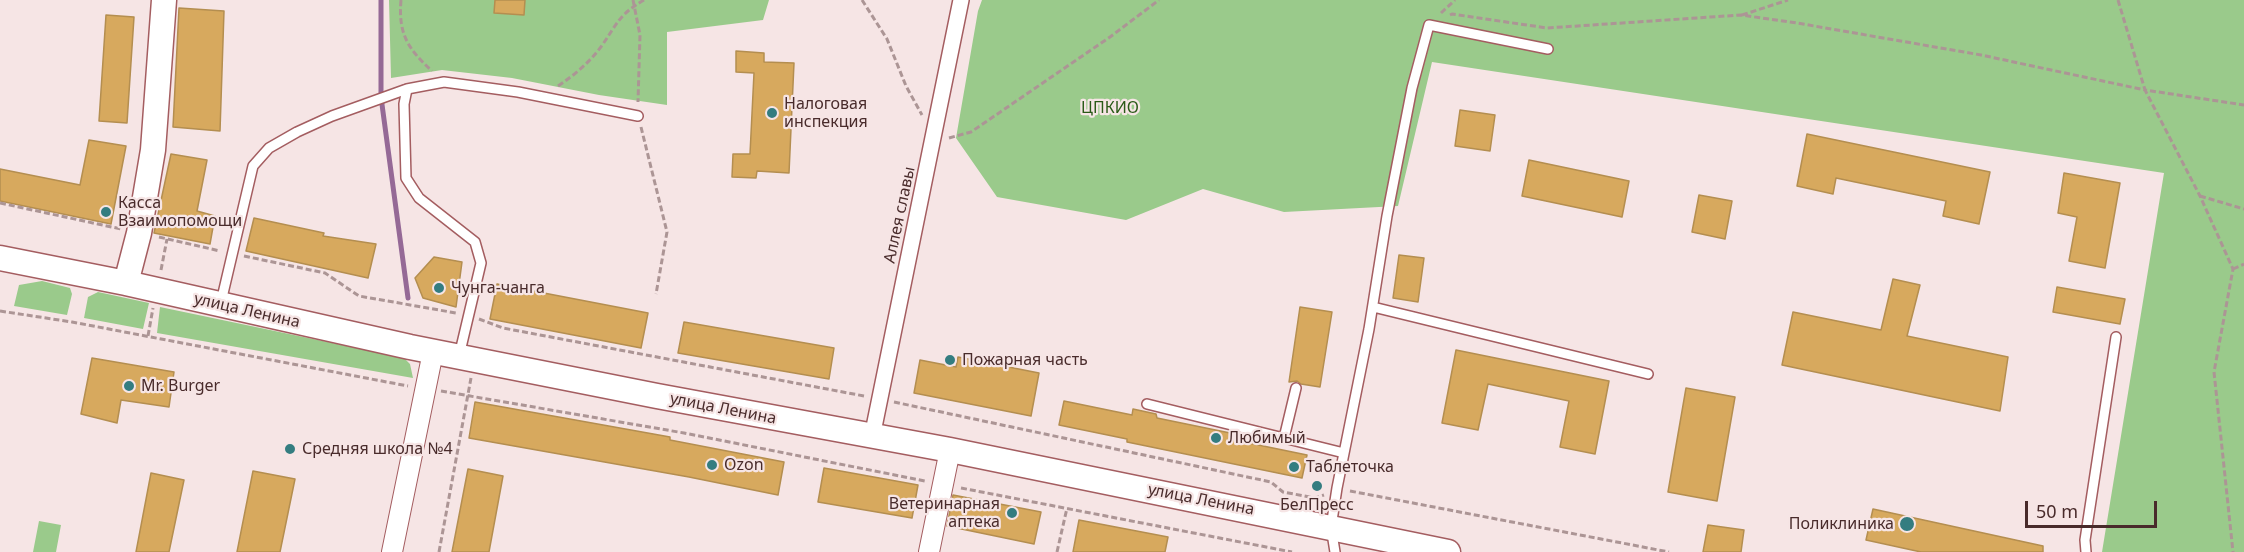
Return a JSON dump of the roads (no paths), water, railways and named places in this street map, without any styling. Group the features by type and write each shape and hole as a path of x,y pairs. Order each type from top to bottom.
{"street":[{"path":"126,283 139,233 153,150 164,0"},
{"name":"Аллея славы","path":"872,437 961,0"},
{"name":"улица Ленина","path":"0,258 126,283 433,352 950,450 1448,552"},
{"path":"392,552 433,352"},
{"path":"929,552 950,450"}],"lane":[{"path":"1335,552 1331,527 1337,489 1373,308 1387,216 1412,88 1429,25 1548,49"},
{"path":"220,304 245,191 253,166 269,148 332,116 407,89 444,82 542,97 638,116"},
{"path":"407,89 404,104 406,177 419,198 475,242 481,263 468,315 467,358"},
{"path":"1373,308 1648,374"},
{"path":"2086,552 2085,540 2116,337"},
{"path":"1284,438 1296,388"},
{"path":"1147,404 1344,453"}],"waterway":[{"path":"381,0 381,97 408,298"}],"place":[{"name":"Налоговая инспекция","path":"772,113"},
{"name":"Касса Взаимопомощи","path":"106,212"},
{"name":"Чунга-чанга","path":"439,288"},
{"name":"Пожарная часть","path":"950,360"},
{"name":"Mr. Burger","path":"129,386"},
{"name":"Любимый","path":"1216,438"},
{"name":"Средняя школа №4","path":"290,449"},
{"name":"Ozon","path":"712,465"},
{"name":"Таблеточка","path":"1294,467"},
{"name":"БелПресс","path":"1317,486"},
{"name":"Ветеринарная аптека","path":"1012,513"},
{"name":"Поликлиника","path":"1907,524"}],"park label":[{"name":"ЦПКИО","path":"1110,108"}]}
